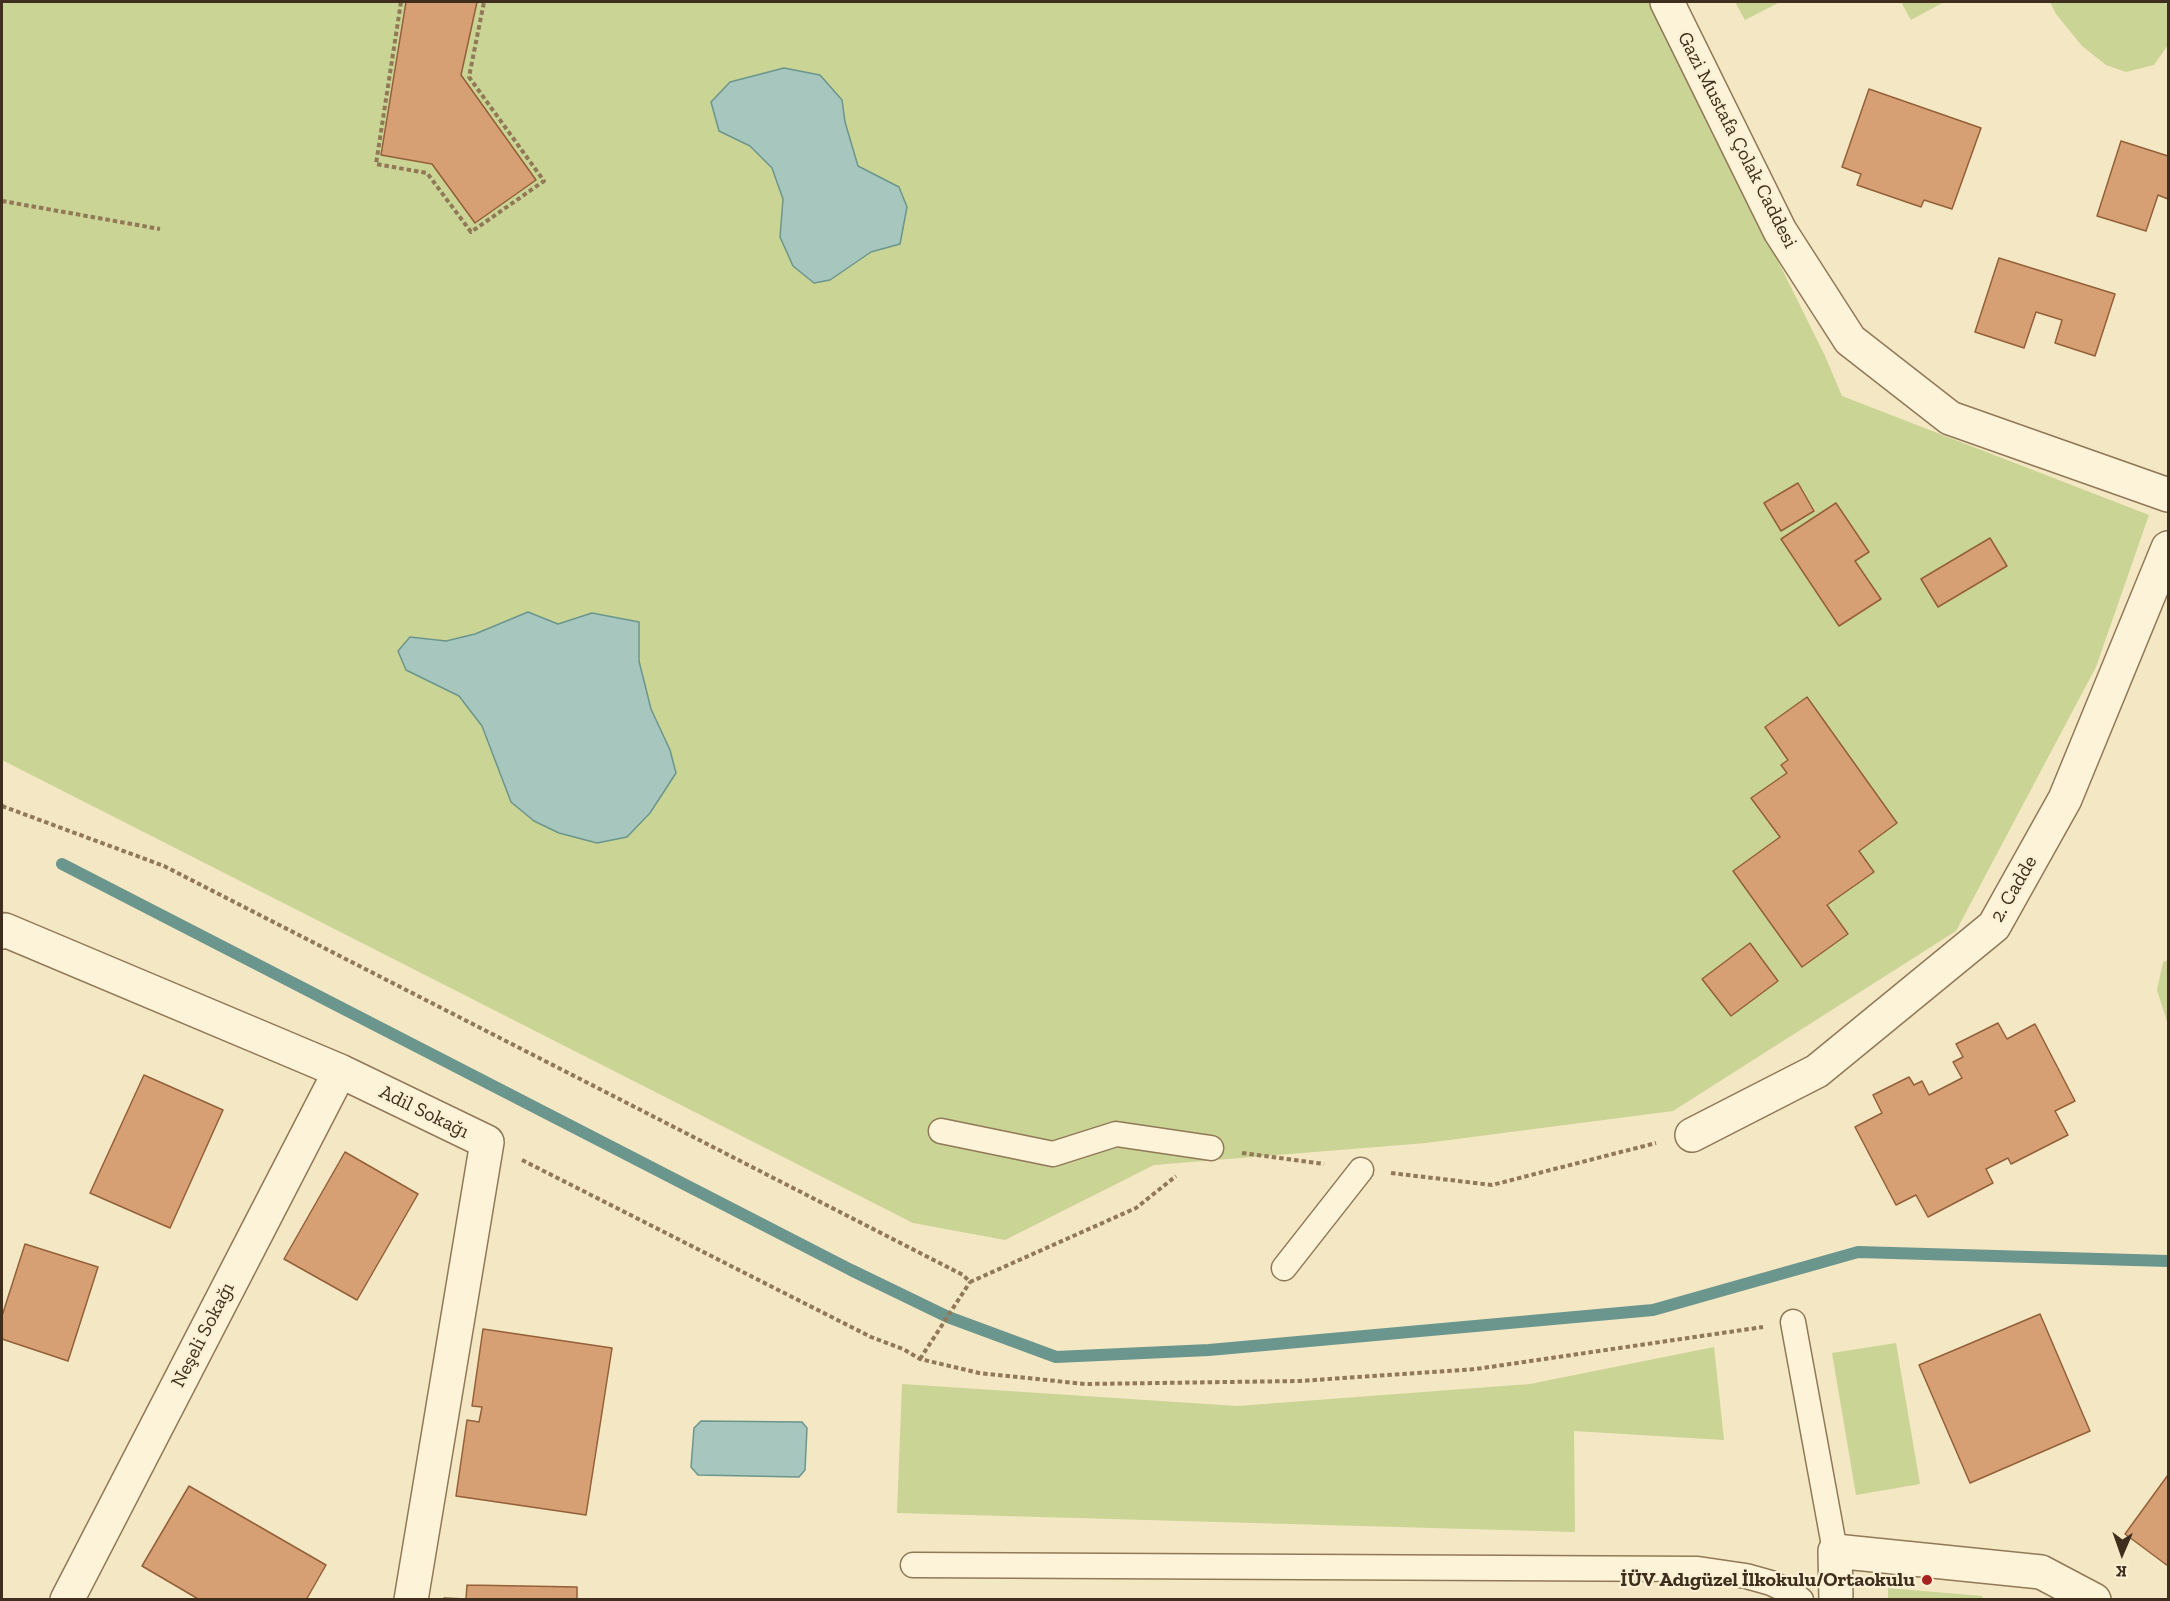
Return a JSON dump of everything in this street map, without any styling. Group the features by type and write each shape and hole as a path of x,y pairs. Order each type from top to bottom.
{"street":[{"name":"Gazi Mustafa Çolak Caddesi","path":"1667,2 1780,231 1850,340 1950,418 2169,495"},
{"name":"2. Cadde","path":"1692,1134 1817,1071 1994,926 2065,800 2169,548"},
{"name":"Adil Sokağı","path":"2,932 5,930 340,1071 487,1142 411,1599"},
{"name":"Neşeli Sokağı","path":"67,1599 340,1071"},
{"path":"1836,1599 1835,1551 2041,1572 2094,1599"}],"lane":[{"path":"941,1131 1053,1154 1116,1134 1211,1148"},
{"path":"1284,1268 1361,1170"},
{"path":"1794,1322 1835,1551"},
{"path":"913,1565 1698,1569 1722,1571 1762,1581 1802,1599"}],"path":[{"path":"401,2 376,164 427,172 471,232 544,181 469,77 484,2"},
{"path":"2,201 160,229"},
{"path":"2,806 164,866 963,1275 970,1282"},
{"path":"920,1359 970,1282 1136,1208 1211,1148 1361,1170 1492,1185 1692,1134"},
{"path":"487,1142 871,1337 903,1349 920,1359 979,1373 1085,1384 1300,1381 1476,1369 1712,1336 1794,1322"}],"green space":[{"path":"2,2 1650,2 1825,356 1842,396 2149,515 2096,667 1956,931 1673,1111 1426,1143 1154,1165 1005,1240 913,1223 2,760"},
{"path":"1735,2 1780,2 1745,20"},
{"path":"1901,2 1944,2 1911,20"},
{"path":"2050,2 2166,2 2168,45 2154,65 2126,72 2106,65 2082,46 2056,14"},
{"path":"2168,960 2168,1025 2157,990 2163,962"},
{"path":"1896,1343 1920,1484 1856,1495 1832,1353"},
{"path":"1714,1347 1724,1440 1574,1431 1575,1532 897,1513 902,1384 1237,1406 1530,1384"},
{"path":"1888,1588 1982,1596 1983,1599 1888,1599"}],"water":[{"path":"784,68 820,75 842,100 845,122 858,166 899,187 907,207 900,244 871,252 830,280 814,283 793,266 780,237 783,199 772,168 750,146 719,131 711,102 730,82"},
{"path":"528,612 558,624 592,613 639,622 639,661 651,709 670,750 676,773 650,813 627,837 597,843 559,833 534,821 511,802 482,726 459,696 406,670 398,651 410,637 446,641 475,634"},
{"path":"701,1421 802,1422 807,1428 805,1470 799,1477 698,1475 691,1467 694,1428"}],"building":[{"path":"406,2 477,2 461,75 536,180 475,223 432,164 381,155"},
{"path":"1869,89 1981,128 1952,209 1924,200 1921,207 1857,185 1861,174 1842,167"},
{"path":"2121,141 2168,156 2168,199 2158,195 2146,231 2097,216"},
{"path":"1999,258 2115,294 2095,356 2055,343 2062,320 2036,312 2024,348 1975,332"},
{"path":"1798,483 1814,511 1781,531 1764,503"},
{"path":"1836,503 1869,552 1855,561 1881,599 1839,626 1781,539"},
{"path":"1990,538 2007,566 1938,607 1921,579"},
{"path":"1807,697 1897,823 1859,851 1874,872 1827,905 1848,934 1802,967 1733,871 1780,837 1751,798 1787,773 1781,765 1788,760 1765,727"},
{"path":"1750,943 1778,981 1731,1016 1702,979"},
{"path":"1998,1023 2007,1039 2035,1024 2075,1101 2055,1111 2068,1135 2011,1164 2008,1158 1986,1169 1993,1183 1928,1217 1916,1195 1896,1205 1855,1127 1882,1113 1873,1095 1909,1077 1914,1085 1922,1081 1929,1095 1962,1078 1953,1062 1963,1057 1956,1044"},
{"path":"144,1075 223,1110 170,1228 90,1193"},
{"path":"345,1152 418,1194 357,1300 284,1259"},
{"path":"25,1244 98,1267 68,1361 2,1339 2,1316"},
{"path":"2040,1314 2090,1431 1970,1483 1919,1365"},
{"path":"483,1329 612,1348 586,1515 456,1496 467,1420 479,1422 482,1407 472,1406"},
{"path":"2168,1475 2168,1566 2125,1534"},
{"path":"189,1486 326,1565 306,1600 200,1600 142,1566"},
{"path":"467,1585 577,1587 577,1599 610,1600 444,1600 444,1598 466,1599"}],"waterway":[{"path":"62,864 851,1270 948,1317 1056,1357 1209,1350 1653,1310 1858,1252 2168,1261"}],"place":[{"name":"İÜV Adıgüzel İlkokulu/Ortaokulu","path":"1927,1580"}]}
